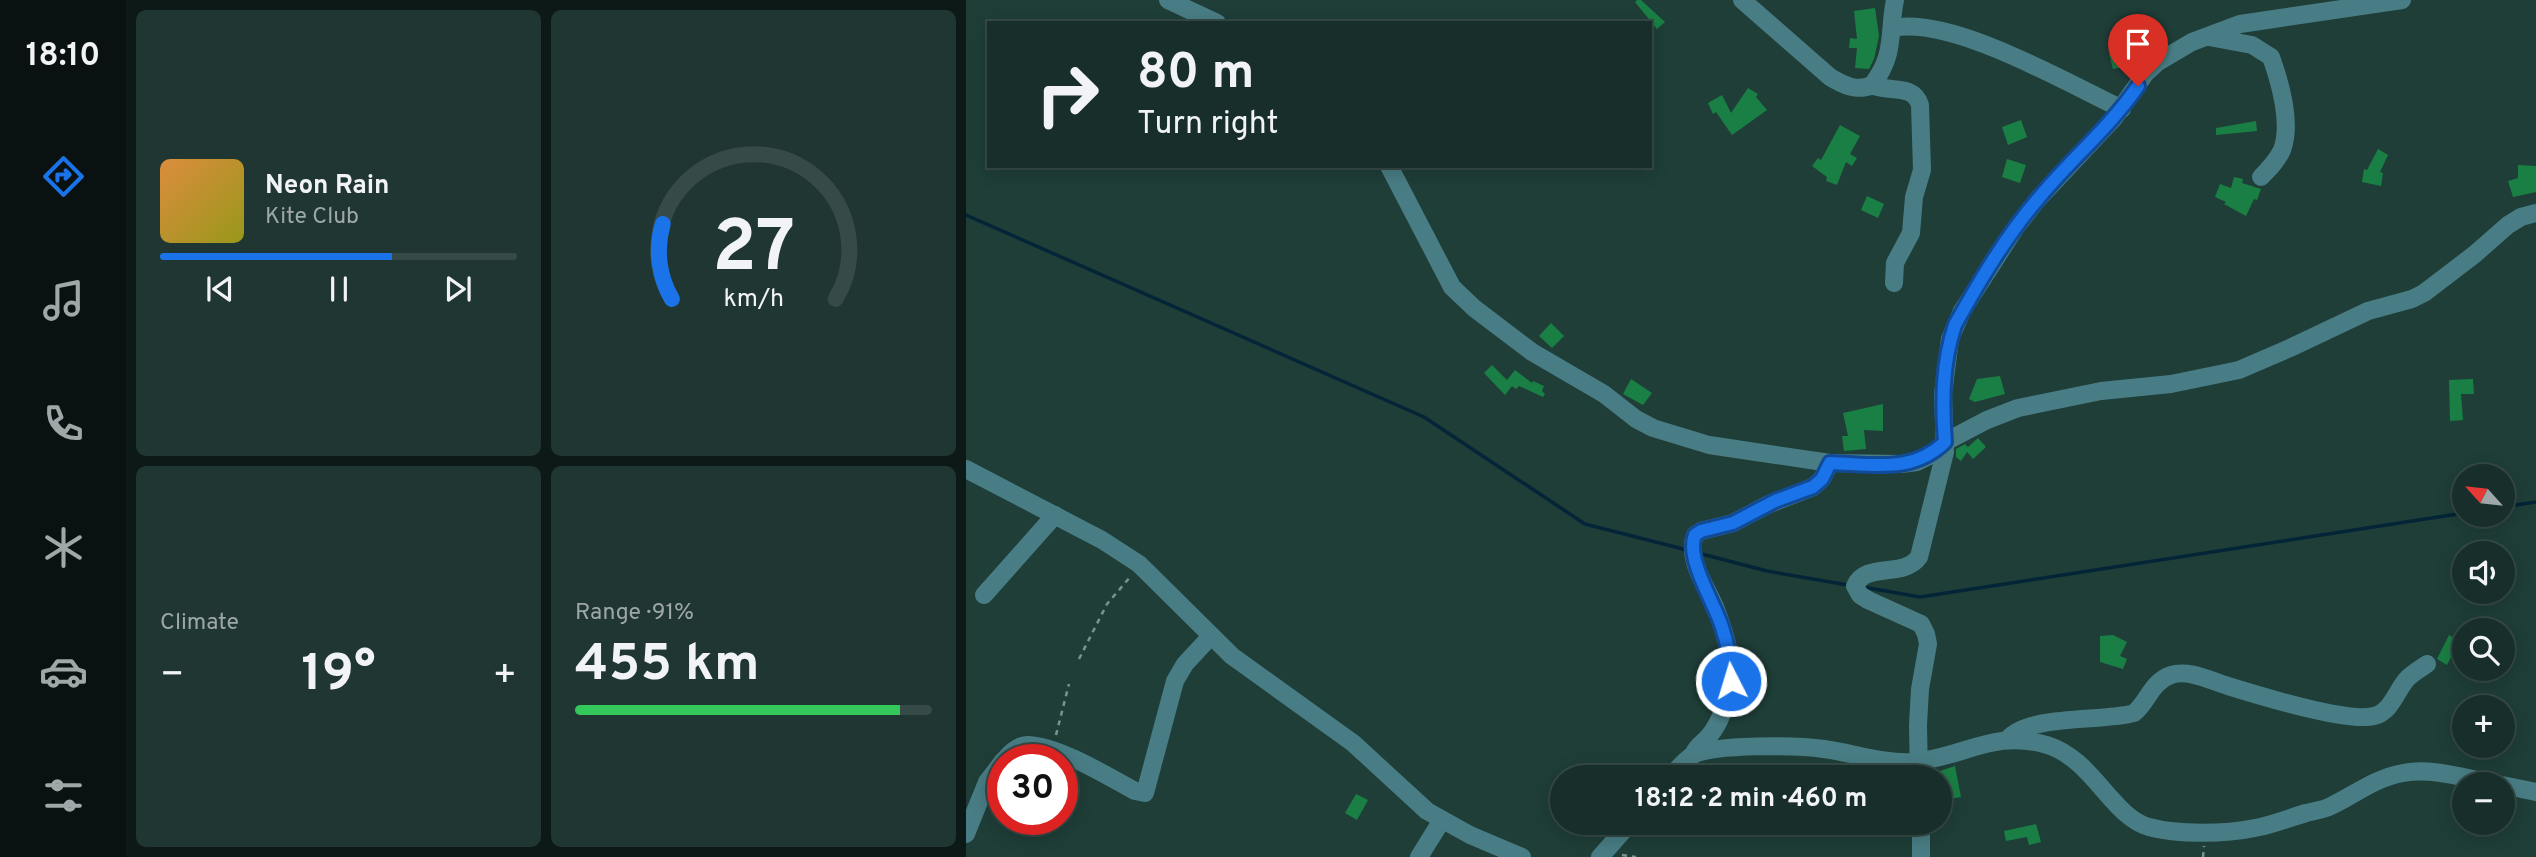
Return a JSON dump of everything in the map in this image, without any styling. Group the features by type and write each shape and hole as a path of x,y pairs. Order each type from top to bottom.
{"street":[{"path":"1168,0 1213,21"},
{"path":"1742,0 1840,83 1857,88 1872,85 1882,89 1910,92 1917,98 1920,105 1922,170 1914,197 1911,233 1895,263 1894,283"},
{"path":"1872,85 1886,60 1893,28 1895,0"},
{"path":"1919,765 1920,689 1927,644 1924,628 1918,622 1868,600 1855,586 1860,578 1871,572 1905,568 1913,565 1919,558 1943,463 1943,394 1950,339 1955,325 2023,217 2122,109 2146,74 2158,62 2206,36 2240,24 2402,0"},
{"path":"1893,28 1913,27 1970,38 2122,109"},
{"path":"2206,36 2252,45 2271,57 2285,110 2282,149 2273,165 2261,177"},
{"path":"1390,168 1452,286 1474,308 1532,352 1604,394 1636,419 1653,428 1709,446 1830,463 1917,462 1945,442 1987,420 2018,408 2101,391 2171,384 2239,370 2368,311 2424,293 2508,225 2521,217 2536,213"},
{"path":"1683,765 1715,727 1726,702 1731,668 1723,629 1695,560 1692,546 1695,535 1733,523 1775,501 1813,487 1822,479 1830,463"},
{"path":"966,469 1102,540 1139,564 1231,656 1353,743 1427,811 1522,857"},
{"path":"984,595 1055,515"},
{"path":"1078,762 1145,793 1175,681 1185,664 1211,636"},
{"path":"2008,738 2026,728 2086,717 2134,713 2155,685 2175,674 2202,677 2257,695 2338,714 2375,716 2396,697 2407,679 2427,664"},
{"path":"1929,765 1985,743 2008,738 2049,746 2082,765 2125,813 2135,820 2152,828 2179,831 2255,828 2329,808 2375,780 2405,772 2423,771 2452,776"},
{"path":"1692,756 1714,748 1801,747 1908,765"},
{"path":"966,834 987,781"},
{"path":"2515,788 2536,792"},
{"path":"1419,857 1442,820"},
{"path":"1600,857 1619,835"},
{"path":"1921,835 1921,857"}],"path":[{"path":"1079,659 1107,604 1139,564"},
{"path":"1055,744 1069,684"}],"building":[{"path":"1641,0 1665,22 1657,29 1635,2"},
{"path":"1875,8 1879,36 1874,59 1869,69 1855,68 1857,48 1849,48 1850,38 1857,39 1854,11"},
{"path":"2128,49 2132,65 2113,69 2109,54"},
{"path":"1748,88 1758,94 1756,97 1767,110 1732,135 1716,112 1713,114 1708,103 1722,95 1731,113"},
{"path":"2021,120 2027,137 2008,145 2002,127"},
{"path":"2256,121 2257,131 2216,135 2216,128"},
{"path":"1840,125 1860,136 1850,154 1857,158 1852,166 1846,162 1837,185 1826,181 1827,177 1812,166 1818,158 1821,160"},
{"path":"2378,149 2388,155 2380,172 2383,173 2381,186 2362,182 2364,169 2367,170"},
{"path":"2007,159 2026,165 2020,183 2002,177"},
{"path":"2518,165 2536,166 2536,192 2513,197 2508,181 2518,178"},
{"path":"2234,177 2243,179 2242,183 2261,189 2246,216 2215,197 2220,184 2231,188"},
{"path":"1867,196 1884,204 1878,218 1861,210"},
{"path":"1551,323 1564,336 1552,348 1539,336"},
{"path":"1492,365 1507,380 1515,370 1532,383 1533,381 1544,386 1542,391 1545,394 1543,397 1519,386 1516,389 1512,386 1505,395 1484,373"},
{"path":"2000,376 2005,394 1975,402 1969,399 1977,379"},
{"path":"1631,379 1652,393 1643,405 1623,394"},
{"path":"2473,379 2474,394 2461,394 2463,420 2450,421 2449,380"},
{"path":"1883,404 1883,431 1864,430 1866,449 1844,451 1842,436 1848,436 1843,413"},
{"path":"1978,438 1986,447 1973,459 1967,452 1961,461 1956,457 1956,449 1965,444 1968,447"},
{"path":"2113,635 2127,642 2120,656 2127,659 2123,669 2100,662 2100,636"},
{"path":"2449,635 2452,637 2452,655 2447,665 2437,659"},
{"path":"1955,766 1961,797 1952,799 1952,767"},
{"path":"1356,794 1368,800 1357,820 1345,813"},
{"path":"2036,824 2041,842 2029,845 2027,837 2006,841 2004,831"}],"waterway":[{"path":"966,215 1424,417 1585,524 1687,550"},
{"path":"2515,505 2536,502"},
{"path":"1863,587 1920,597 2452,515"},
{"path":"1698,553 1767,571 1848,585"}],"route":[{"path":"1731,681 1729,653 1723,629 1695,560 1692,546 1695,535 1733,523 1775,501 1813,487 1822,479 1830,463 1917,462 1945,442 1943,394 1950,339 1962,311 2016,226 2053,182 2122,109 2138,86"}]}
